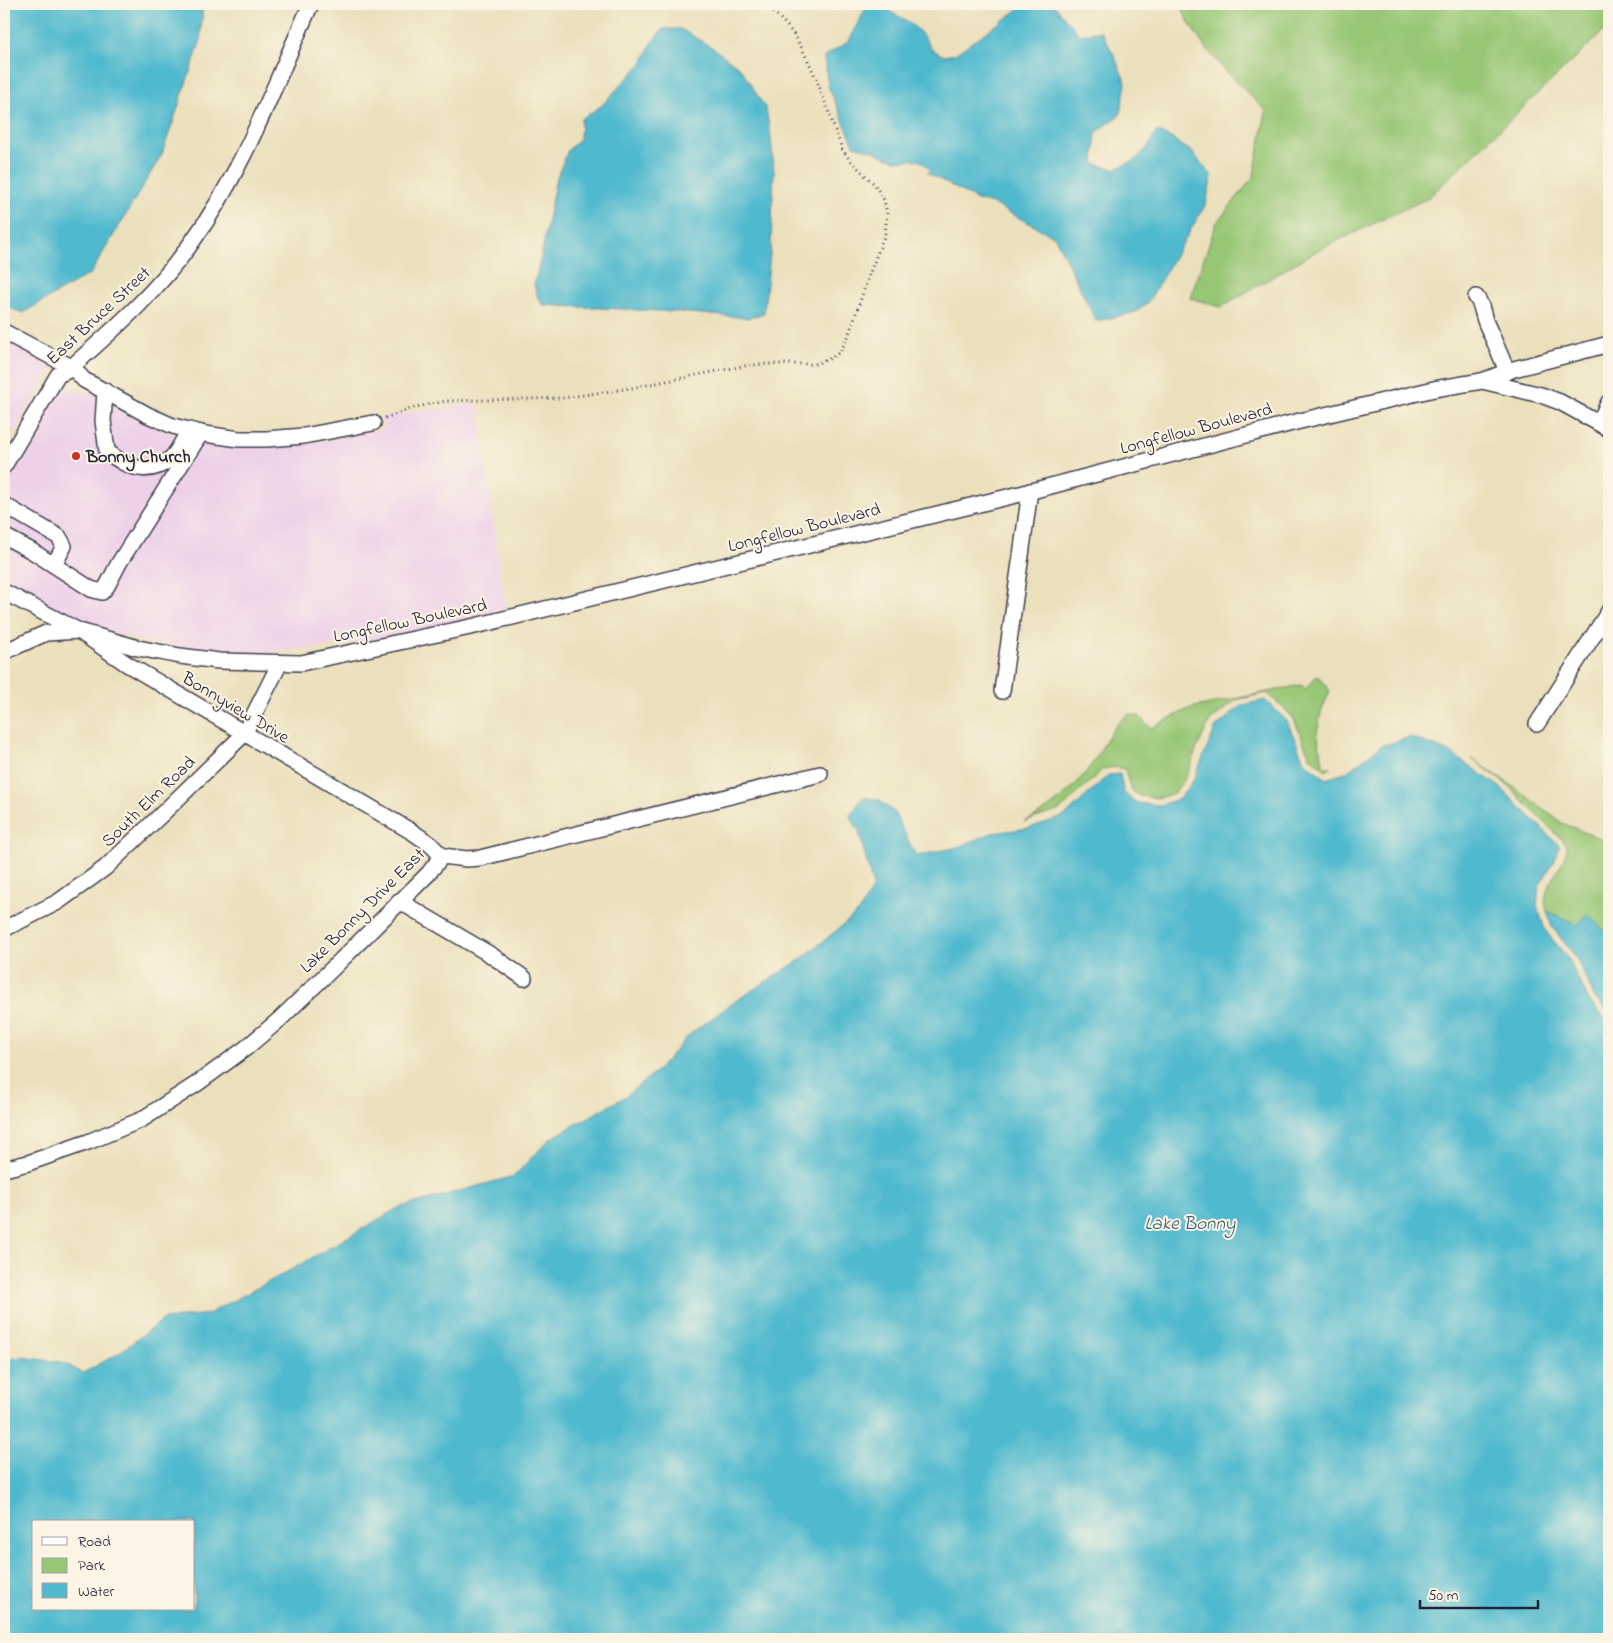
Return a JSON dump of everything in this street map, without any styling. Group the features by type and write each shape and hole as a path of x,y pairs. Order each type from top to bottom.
{"street":[{"name":"East Bruce Street","path":"4,466 58,375 73,368 76,363 128,317 164,278 192,242 229,183 259,123 311,4"},
{"path":"1476,297 1480,302 1485,322 1496,342 1507,372"},
{"path":"4,332 73,368 84,380 148,415 173,426 239,439 267,439 304,436 373,423"},
{"path":"1482,382 1507,372 1609,344"},
{"name":"Longfellow Boulevard","path":"4,592 79,631 138,648 219,661 301,663 420,639 1030,491 1296,422 1434,389 1482,382 1541,395 1560,402 1604,425"},
{"path":"105,391 103,421 107,451 118,461 135,469 154,467 171,459 195,431"},
{"path":"1604,425 1609,402"},
{"path":"4,536 32,551 91,589 102,592 108,586 119,563 195,431"},
{"path":"1002,691 1030,491"},
{"path":"4,505 59,538 64,546 54,565"},
{"path":"1537,724 1609,611"},
{"path":"4,652 46,633 79,631"},
{"name":"Bonnyview Drive","path":"79,631 127,664 414,833 430,844 442,856"},
{"name":"South Elm Road","path":"4,929 58,902 105,868 244,734 280,663"},
{"name":"Lake Bonny Drive East","path":"4,1168 28,1163 88,1142 141,1120 198,1084 246,1048 280,1019 428,874 442,856 466,859 480,858 820,774"},
{"path":"399,902 491,955 524,978"}],"path":[{"path":"373,423 416,407 446,401 564,398 631,388 743,366 816,364 840,352 848,337 885,234 887,213 884,200 875,185 849,160 842,149 813,73 796,38 780,17 764,4"}],"shaded area":[{"path":"4,341 48,364 51,370 4,448"},
{"path":"61,388 87,391 144,422 170,433 203,442 239,447 269,448 305,444 384,429 380,417 478,403 505,610 409,633 357,643 257,654 218,653 140,640 82,623 34,600 4,583 4,484"}],"green space":[{"path":"1180,4 1609,4 1609,26 1428,198 1318,250 1221,307 1190,298 1216,224 1254,176 1266,111 1217,62 1187,20"},
{"path":"1317,675 1330,691 1321,712 1317,733 1324,767 1331,767 1327,771 1310,757 1293,717 1267,693 1236,700 1210,721 1197,748 1186,778 1174,793 1159,798 1139,796 1131,790 1125,770 1117,767 1108,768 1102,770 1060,810 1024,822 1053,805 1078,782 1092,764 1116,725 1128,714 1139,716 1151,728 1190,708 1301,685 1306,689"},
{"path":"1471,758 1562,823 1609,842 1609,936 1588,914 1578,925 1547,911 1546,894 1562,862 1567,845 1505,783"}],"water":[{"path":"4,4 203,4 200,43 162,154 91,273 23,313 4,306"},
{"path":"868,4 876,4 908,22 927,41 931,49 944,56 955,54 1026,4 1053,4 1080,35 1101,31 1114,55 1126,84 1120,115 1096,133 1094,164 1114,169 1134,161 1147,148 1157,131 1192,152 1212,176 1206,204 1146,305 1133,313 1096,321 1055,237 993,204 977,200 928,173 930,170 918,160 893,159 871,149 868,150 854,145 828,86 824,57 849,41"},
{"path":"663,29 681,29 713,48 741,69 766,109 774,172 771,244 764,313 749,318 543,305 538,298 534,285 555,182 568,150 580,139 581,119 601,106 643,62 653,41"},
{"name":"Lake Bonny","path":"1265,700 1287,721 1304,761 1326,779 1348,771 1381,746 1410,737 1448,751 1500,787 1560,846 1552,865 1539,886 1537,905 1545,930 1568,958 1589,1001 1609,1023 1609,1639 4,1639 4,1360 21,1357 62,1362 83,1373 119,1353 164,1319 208,1314 289,1271 398,1208 514,1176 550,1139 626,1096 659,1069 690,1034 737,1000 800,960 859,912 873,887 859,831 850,816 863,797 879,800 894,812 916,856 958,847 992,833 1029,828 1065,816 1108,775 1120,774 1124,793 1137,803 1160,805 1179,799 1193,781 1216,727 1242,705"},
{"path":"1547,911 1578,925 1588,914 1609,936 1609,1013 1595,998 1575,956 1552,927"}],"place":[{"name":"Bonny Church","path":"76,456"}]}
